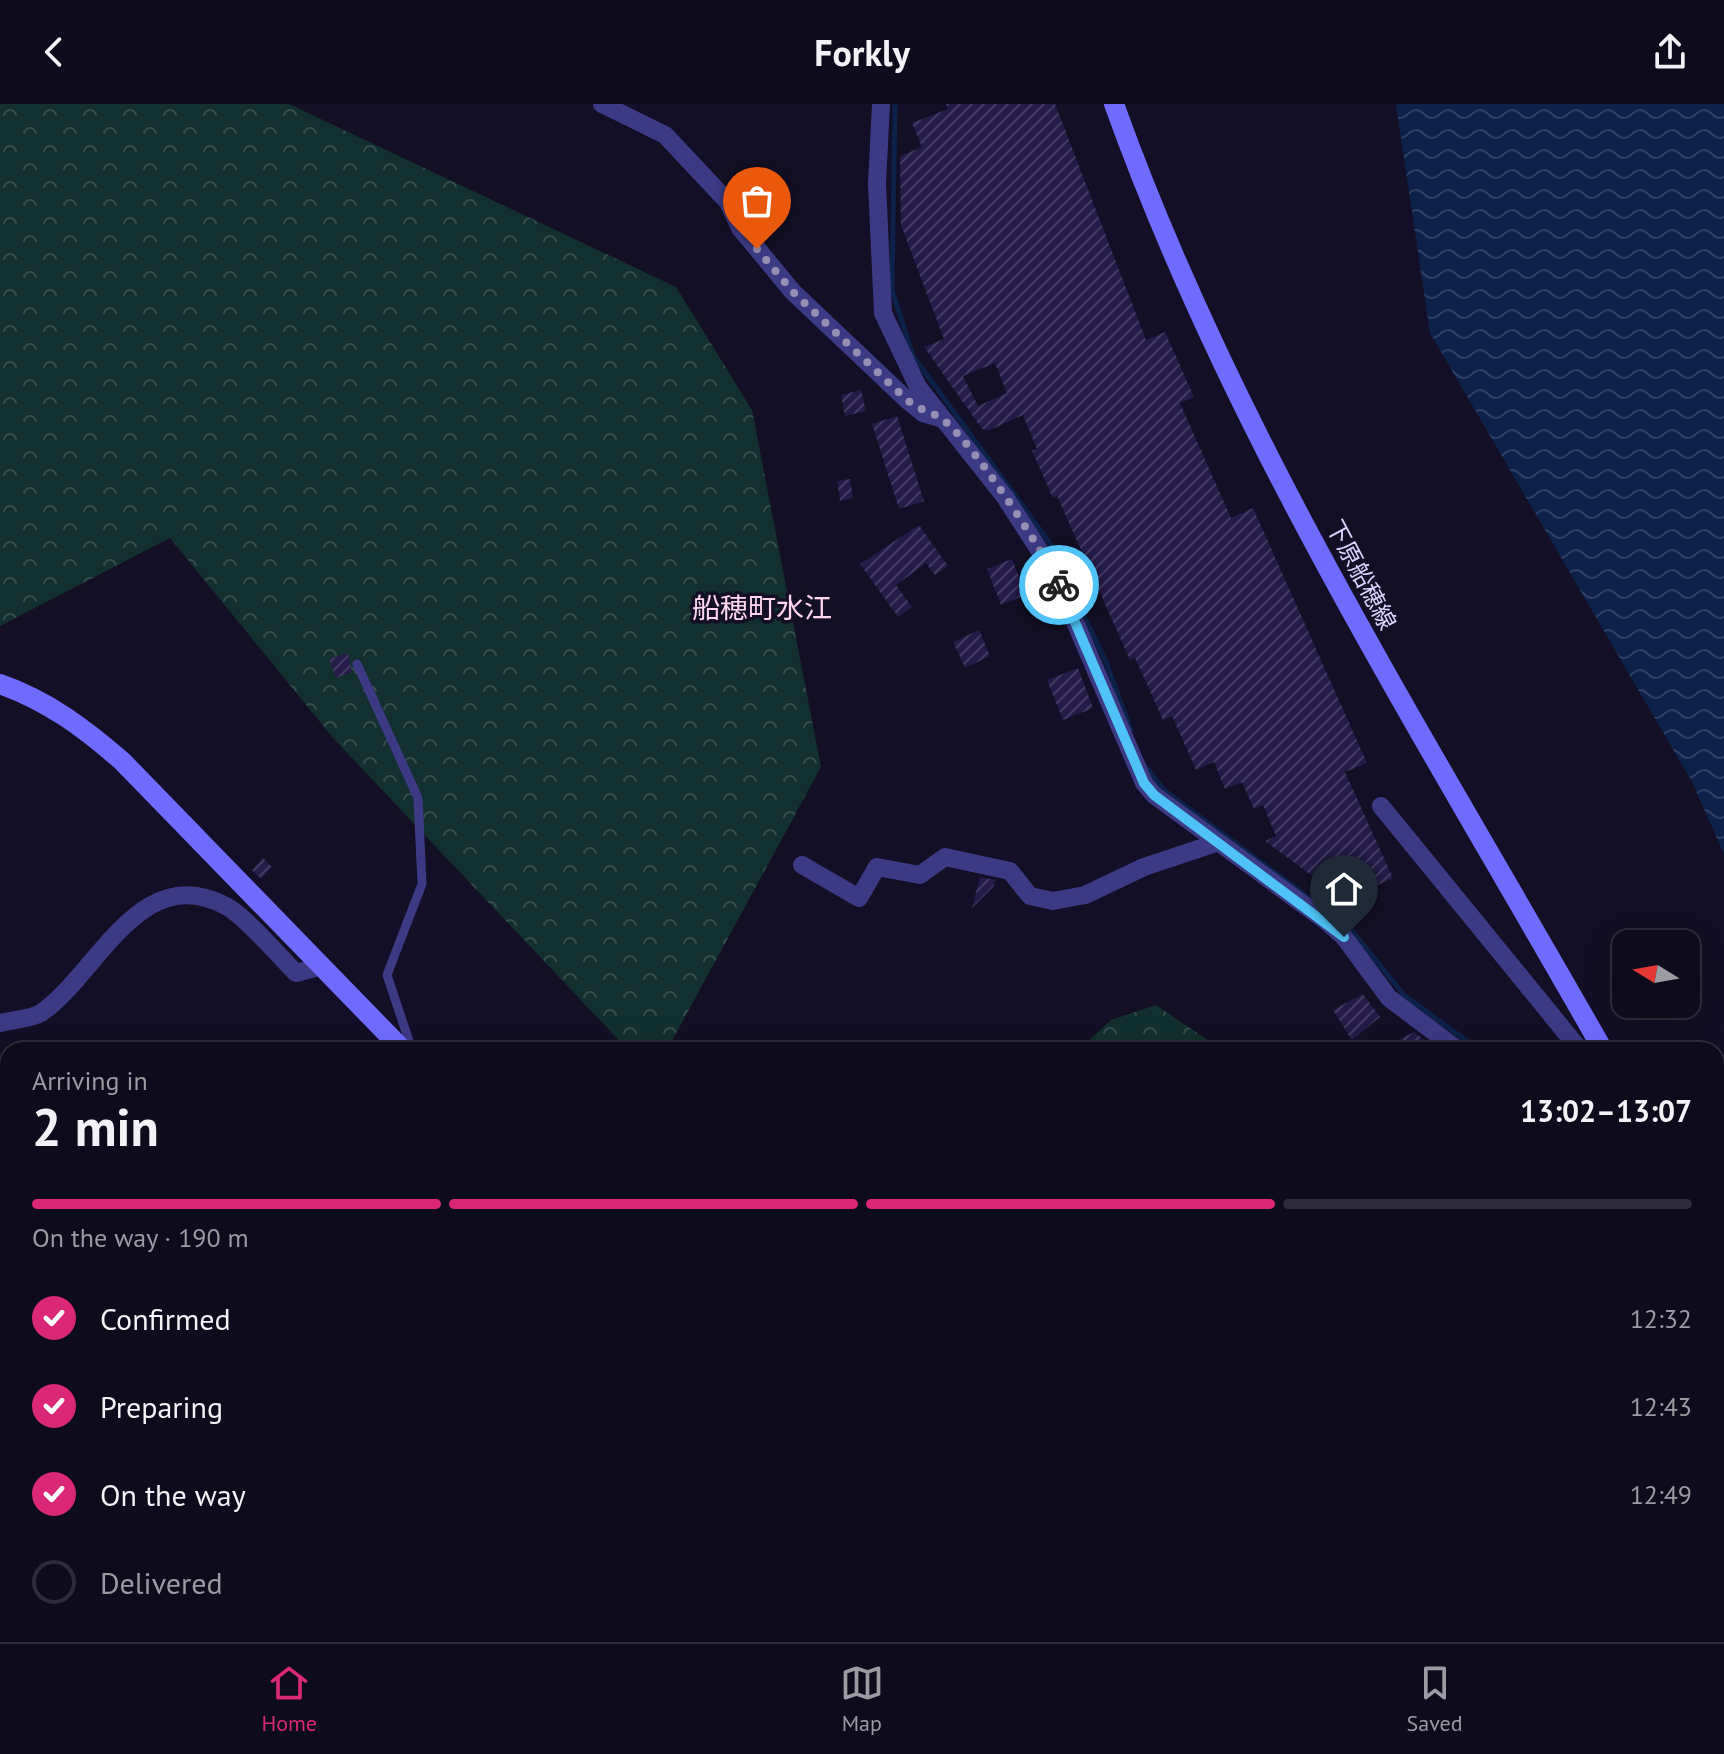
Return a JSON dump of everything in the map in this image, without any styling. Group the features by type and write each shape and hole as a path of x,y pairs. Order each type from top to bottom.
{"main road":[{"name":"下原船穂線","path":"1114,104 1149,201 1254,427 1384,673 1598,1042"},
{"path":"0,684 29,694 75,721 122,761 395,1042"}],"street":[{"path":"602,104 665,135 728,202 740,228 793,292 907,400 923,413 940,418"},
{"path":"881,104 877,184 883,313 918,387 1005,497 1054,573 1144,783 1154,795 1216,843 1344,937 1389,998 1447,1042"},
{"path":"1381,806 1573,1042"},
{"path":"802,865 859,898 877,867 920,875 945,857 1010,871 1030,896 1053,901 1085,895 1144,867 1216,843"},
{"path":"0,1023 40,1014 95,955 144,909 168,896 197,898 227,906 296,973 322,966"}],"lane":[{"path":"357,664 418,798 422,884 387,975 409,1042"}],"green space":[{"path":"0,104 289,104 676,287 752,410 821,767 671,1042 620,1042 334,739 170,538 0,626"},
{"path":"1156,1005 1210,1042 1088,1042 1111,1020"}],"water":[{"path":"1396,104 1724,104 1724,854 1692,782 1430,333"}],"building":[{"path":"946,104 1055,104 1146,340 1165,332 1194,397 1180,403 1231,518 1253,508 1367,763 1345,772 1393,878 1345,900 1265,841 1276,836 1263,805 1254,809 1242,782 1225,789 1214,762 1196,770 1172,716 1163,720 1135,658 1130,660 1057,496 1053,498 1032,451 1037,449 1023,415 988,431 982,429 924,347 944,339 901,225 900,156 922,147 912,123 948,109","holes":["995,363 1007,393 978,406 963,376"]},
{"path":"861,390 866,411 845,416 841,395"},
{"path":"897,416 924,501 899,509 872,424"},
{"path":"850,479 853,498 840,501 837,481"},
{"path":"919,525 948,566 935,575 926,563 896,585 912,607 898,617 860,564"},
{"path":"1012,559 1026,595 1001,605 987,569"},
{"path":"1047,587 1055,606 1038,612 1031,592"},
{"path":"979,630 990,656 965,668 953,642"},
{"path":"348,653 352,672 336,678 329,659"},
{"path":"1078,668 1093,708 1063,720 1047,680"},
{"path":"263,858 272,867 261,879 252,870"},
{"path":"980,877 995,880 994,886 972,908"},
{"path":"1363,994 1380,1017 1352,1040 1333,1010"},
{"path":"1414,1032 1427,1042 1395,1042"}],"waterway":[{"path":"895,104 892,290 913,356 1049,542 1106,662 1131,730"},
{"path":"1147,768 1164,790 1320,906"},
{"path":"1328,912 1348,926 1404,995 1468,1042"}],"way so far":[{"path":"757,249 793,292 907,400 923,413 940,418 968,448 1033,538 1059,585"}],"district":[{"name":"船穂町水江","path":"762,608"}],"route":[{"path":"1059,585 1144,783 1154,795 1216,843 1344,937"}]}
